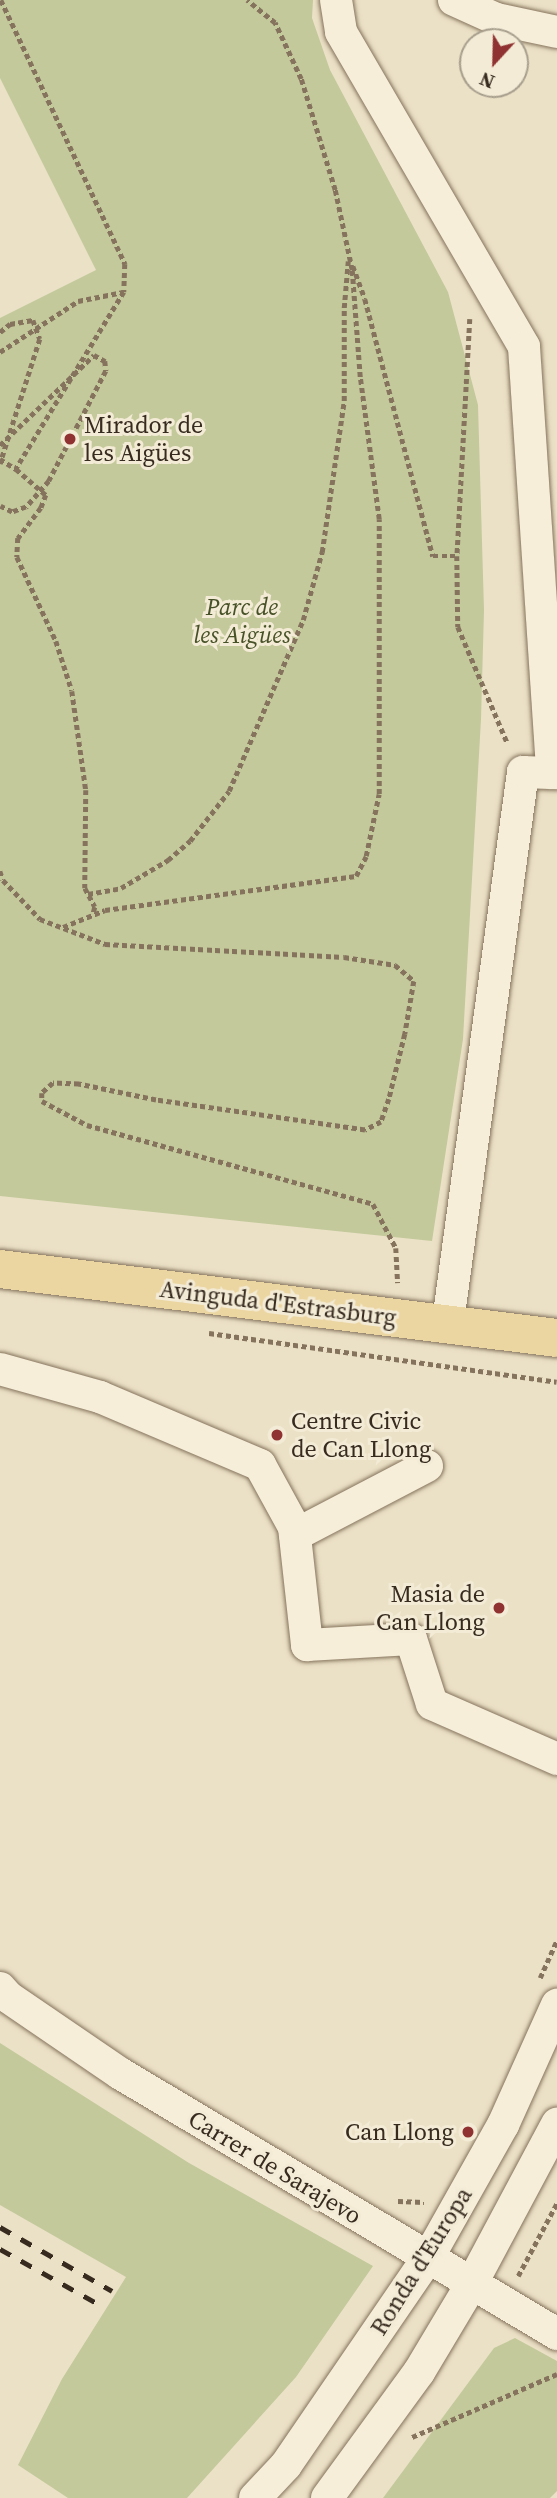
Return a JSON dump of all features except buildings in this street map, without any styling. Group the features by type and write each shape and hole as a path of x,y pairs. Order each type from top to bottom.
{"main road":[{"name":"Avinguda d'Estrasburg","path":"0,1251 557,1318"},
{"name":"Avinguda d'Estrasburg","path":"0,1269 557,1338"}],"street":[{"path":"336,0 341,32 524,347 544,773 450,1307"},
{"path":"454,0 496,19 557,32"},
{"path":"0,1369 100,1397 260,1465 294,1527 306,1645 411,1639 432,1704 557,1759"},
{"path":"295,1535 427,1466"},
{"name":"Carrer de Sarajevo","path":"0,1988 8,1997 121,2074 557,2334"},
{"name":"Ronda d'Europa","path":"255,2498 286,2465 428,2258 503,2125 557,2005"},
{"name":"Ronda d'Europa","path":"327,2498 419,2372 471,2285 557,2124"}],"path":[{"path":"1,0 125,264 124,292 16,469"},
{"path":"62,928 105,910 356,876 366,856 379,794 379,519 360,377 348,256 335,190 301,79 275,23 247,0"},
{"path":"348,256 365,299 433,556 457,556"},
{"path":"88,894 121,888 168,860 190,841 229,792 303,620 322,552 344,401 344,308 348,256"},
{"path":"0,352 78,301 124,292"},
{"path":"470,313 457,556 458,627 496,721 544,773"},
{"path":"0,332 10,324 33,320 40,339 0,462 16,469 46,495 41,508 18,538 17,557 56,641 72,691 86,790 84,865 88,894 95,907 93,915"},
{"path":"0,445 94,355 105,361 106,371 48,481 26,507 12,512 0,506"},
{"path":"0,872 3,880 40,919 105,944 344,957 395,965 414,981 398,1064 381,1122 365,1130 156,1100 79,1084 53,1083 42,1093 42,1101 87,1125 373,1204 396,1248 399,1300"},
{"path":"204,1333 557,1382"},
{"path":"412,2437 557,2374"}],"green space":[{"name":"Parc de les Aigües","path":"0,0 313,0 312,18 330,70 448,292 478,405 484,610 481,719 463,1039 432,1241 0,1196 0,318 96,270 0,78"},
{"path":"0,2043 189,2163 373,2266 296,2377 187,2498 68,2498 18,2465 62,2379 126,2277 0,2205"},
{"path":"515,2338 557,2361 557,2491 550,2498 383,2498 494,2348"}],"railway":[{"path":"0,2227 112,2291"},
{"path":"0,2249 100,2305"}],"place":[{"name":"Mirador de les Aigües","path":"70,439"},
{"name":"Centre Civic de Can Llong","path":"277,1435"},
{"name":"Masia de Can Llong","path":"499,1608"},
{"name":"Can Llong","path":"468,2132"}]}
